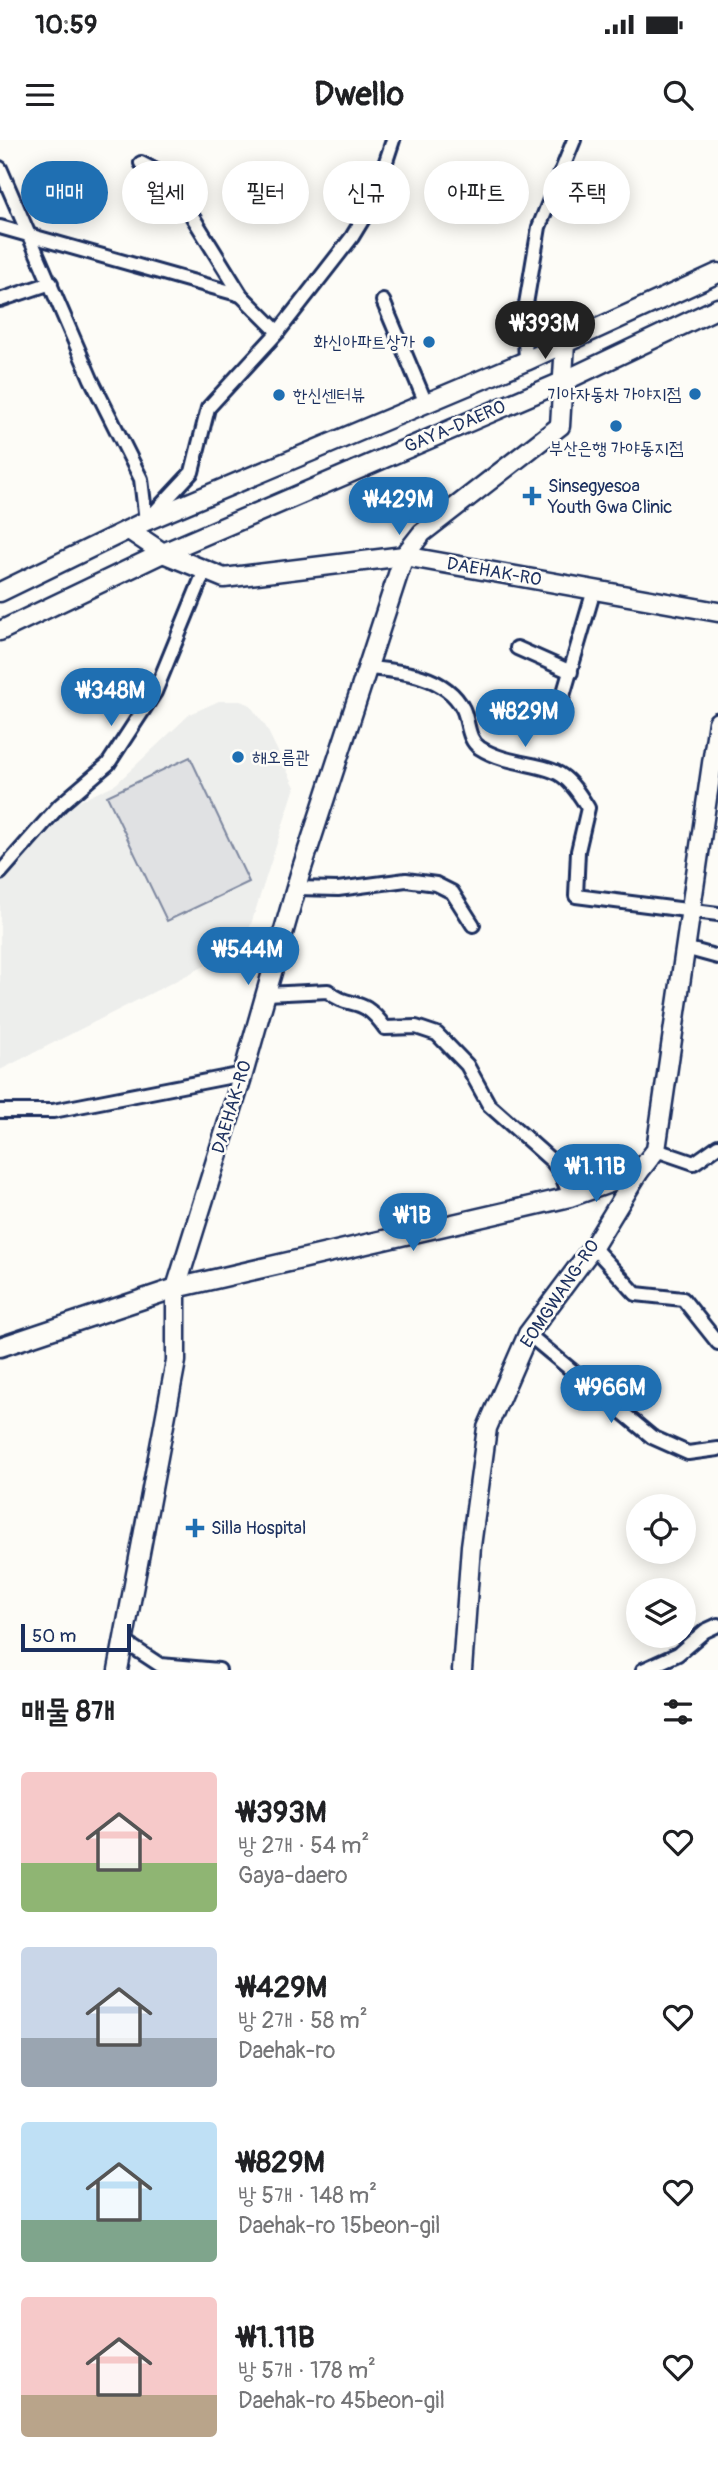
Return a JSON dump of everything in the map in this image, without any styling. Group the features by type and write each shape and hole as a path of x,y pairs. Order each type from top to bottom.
{"main road":[{"name":"GAYA-DAERO","path":"0,592 146,522 425,401 526,361 718,272"},
{"name":"GAYA-DAERO","path":"0,631 163,553 562,382 718,308"},
{"name":"DAEHAK-RO","path":"118,1670 176,1361 176,1288 267,994 296,888 404,556 422,533 559,426 565,343"},
{"name":"DAEHAK-RO","path":"129,530 163,553 224,578 404,556 589,589"},
{"path":"589,589 718,612"},
{"name":"EOMGWANG-RO","path":"462,1670 471,1546 487,1428 528,1334 593,1247 638,1173 656,1150 690,912 715,768 718,722"},
{"path":"0,1347 176,1288 570,1197 638,1173"}],"street":[{"path":"146,522 192,472 208,408 278,332 352,237 372,204 393,140"},
{"path":"526,361 524,316 539,227 574,140"},
{"path":"0,168 91,379 141,480 146,522"},
{"path":"197,224 241,295 278,332"},
{"path":"0,227 241,295"},
{"path":"0,300 51,283"},
{"path":"383,301 425,401"},
{"path":"0,873 60,805 108,764 155,692 205,570"},
{"path":"560,706 571,672 589,589"},
{"path":"517,648 571,672"},
{"path":"368,668 407,671 444,687 463,709 468,730 477,746 508,762 560,773 575,788 589,808 578,851 576,896 718,914"},
{"path":"296,888 338,889 406,880 436,884 452,891 473,925"},
{"path":"685,947 718,957"},
{"path":"267,994 328,990 338,1000 358,1002 374,1011 385,1028 416,1027 437,1034 467,1065 489,1105 561,1172 570,1197"},
{"path":"0,1111 53,1111 243,1074"},
{"path":"656,1150 694,1163 718,1146"},
{"path":"593,1247 636,1294 683,1298 718,1343"},
{"path":"528,1334 652,1437 688,1453 718,1449"},
{"path":"643,1670 678,1654 705,1631 718,1625"},
{"path":"122,1640 160,1665 219,1670"}],"shaded area":[{"path":"219,701 249,704 266,727 295,787 244,946 0,1070 0,878 61,810 116,784 190,714"},
{"path":"190,757 249,882 167,921 107,796"}],"place":[{"name":"화신아파트상가","path":"429,342"},
{"name":"기아자동차 가야지점","path":"695,394"},
{"name":"한신센터뷰","path":"279,395"},
{"name":"부산은행 가야동지점","path":"616,426"},
{"name":"Sinsegyesoa Youth Gwa Clinic","path":"532,496"},
{"name":"해오름관","path":"238,757"},
{"name":"Silla Hospital","path":"195,1528"}]}
